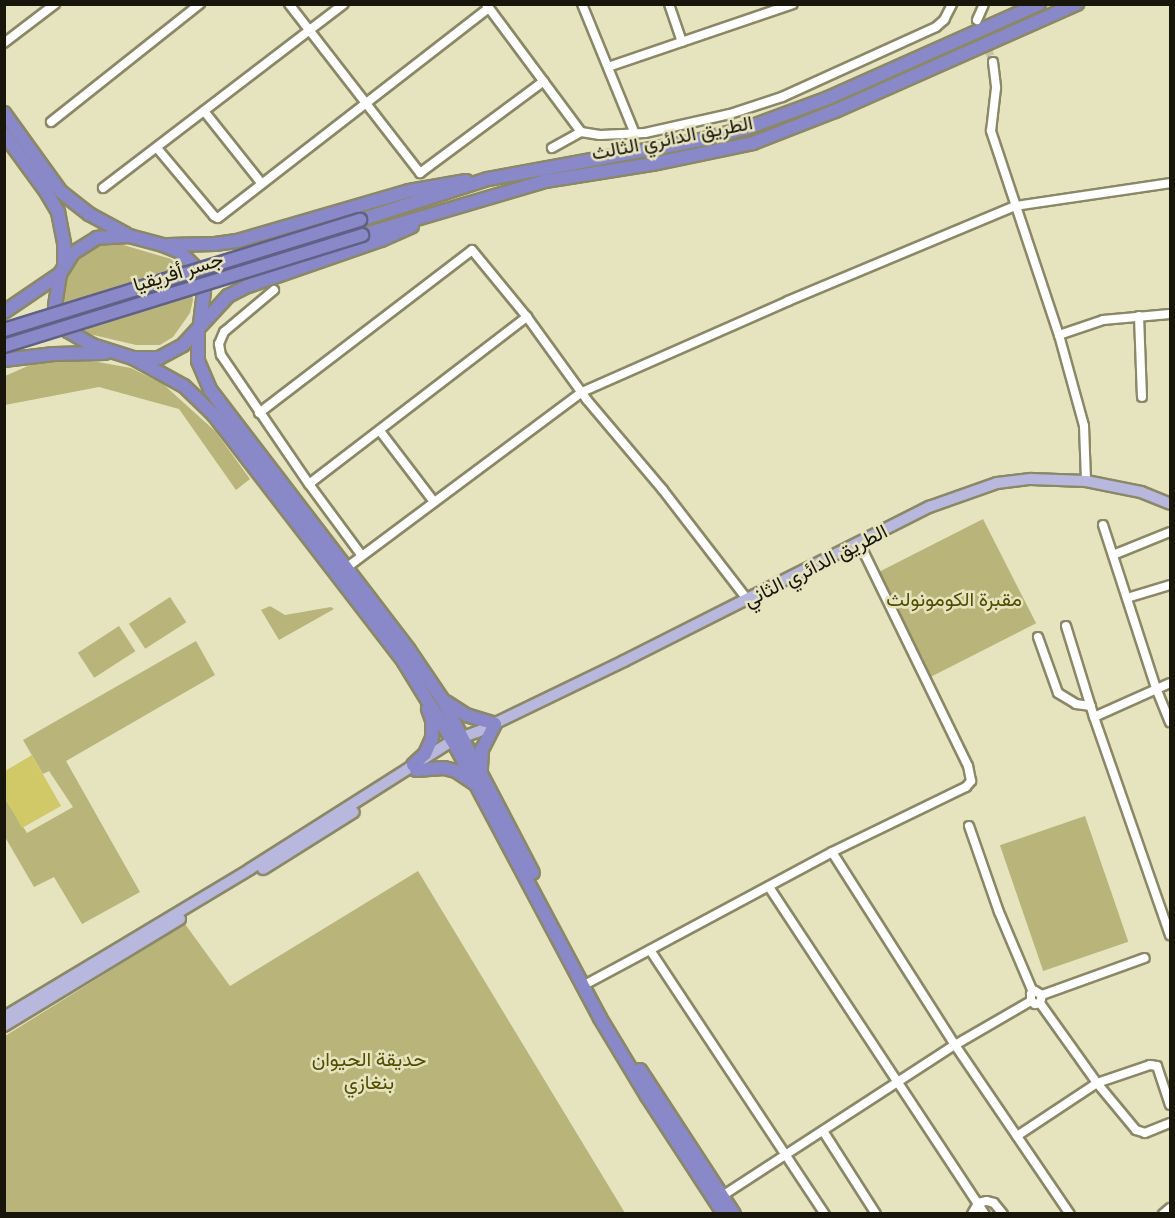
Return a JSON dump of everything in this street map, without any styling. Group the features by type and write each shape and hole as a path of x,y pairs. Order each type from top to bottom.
{"highway":[{"name":"الطريق الدائري الثالث","path":"360,220 488,180 747,129 790,114 1040,4"},
{"name":"الطريق الدائري الثالث","path":"362,235 545,181 652,164 753,143 836,111 1077,4"},
{"path":"4,113 47,175 72,203 130,236 163,245 185,256 200,272 204,290 199,326 198,361 211,390 409,650 442,699 458,742"},
{"path":"4,134 45,190 58,212 64,244 56,307 60,322 79,339 133,358 184,386 214,415 389,640 458,742 588,982 724,1208"},
{"path":"163,245 215,244 237,241 409,191 488,180"},
{"path":"133,358 159,358 172,353 183,345 228,296 248,286 381,240 440,212"},
{"name":"جسر أفريقيا","path":"4,330 360,220"},
{"name":"جسر أفريقيا","path":"4,346 362,235"},
{"path":"4,312 62,269 73,253 97,238 130,236"},
{"path":"4,360 54,354 116,353"},
{"path":"414,768 425,754 432,738 432,720 423,693"},
{"path":"442,699 466,715 495,723 482,749 479,780 595,1010 646,1096 724,1208"},
{"path":"414,768 444,768 479,780"}],"main road":[{"name":"الطريق الدائري الثاني","path":"414,768 477,732 929,507 997,483 1031,479 1086,481 1141,492 1170,504"},
{"path":"4,1017 414,768"},
{"path":"4,1026 312,840 414,768"}],"street":[{"path":"51,122 200,4"},
{"path":"289,4 420,173 544,81"},
{"path":"103,188 344,4"},
{"path":"582,4 635,134"},
{"path":"669,4 682,42"},
{"path":"977,20 984,4"},
{"path":"4,43 54,5"},
{"path":"608,67 792,5"},
{"path":"552,148 581,132 600,135 635,134 730,114 798,91 936,27 944,20 951,5"},
{"path":"157,148 218,218 488,7 581,132"},
{"path":"993,63 996,88 991,131 1059,335 1084,426 1086,481"},
{"path":"204,111 262,184"},
{"path":"346,568 582,393 788,301 1015,207 1170,183"},
{"path":"259,413 468,251 476,252 582,393 663,490 747,599"},
{"path":"274,290 224,332 219,344 224,362 362,556"},
{"path":"1059,335 1103,320 1170,314"},
{"path":"1139,316 1142,397"},
{"path":"309,484 527,317"},
{"path":"380,431 434,502"},
{"path":"1103,525 1156,688 1170,722"},
{"path":"1113,555 1170,532"},
{"path":"588,982 832,852 966,787 972,775 859,543"},
{"path":"1126,598 1170,585"},
{"path":"1066,626 1094,717 1170,935"},
{"path":"1038,637 1058,693 1076,704 1091,706"},
{"path":"1094,717 1170,683"},
{"path":"969,826 1032,996"},
{"path":"832,852 956,1046 1070,1214"},
{"path":"769,887 985,1214"},
{"path":"651,950 825,1214"},
{"path":"1041,999 1145,958"},
{"path":"724,1208 787,1154 1032,996"},
{"path":"1032,996 1041,999 1097,1083 1138,1132 1144,1133 1170,1123"},
{"path":"1017,1136 1097,1083 1154,1064 1158,1068 1170,1105"},
{"path":"823,1131 876,1214"},
{"path":"972,1214 978,1203"},
{"path":"978,1203 994,1203 1003,1214"},
{"path":"1163,1214 1170,1208"}],"green space":[{"path":"120,244 171,259 189,278 193,300 190,313 173,337 160,345 136,345 85,333 75,326 66,313 63,296 65,282 81,254 94,246"},
{"path":"37,362 98,362 131,368 163,384 215,431 250,479 236,490 179,409 99,387 5,405 5,376"},
{"name":"مقبرة الكومونولث","path":"983,519 1036,623 927,679 873,575"},
{"path":"170,597 186,622 145,649 129,624"},
{"path":"270,606 285,615 331,607 334,609 279,640 261,610"},
{"path":"119,626 135,651 94,678 78,653"},
{"path":"196,641 215,675 66,761 140,892 82,924 54,877 34,887 5,837 4,797 27,833 73,807 49,771 43,774 23,740"},
{"path":"1085,816 1128,942 1043,971 1000,845"},
{"name":"حديقة الحيوان بنغازي","path":"418,871 625,1213 5,1213 5,1036 185,924 230,986"}],"shaded area":[{"path":"32,755 61,806 22,828 5,798 5,771"}],"tunnel":[{"path":"979,26 993,62"}]}
